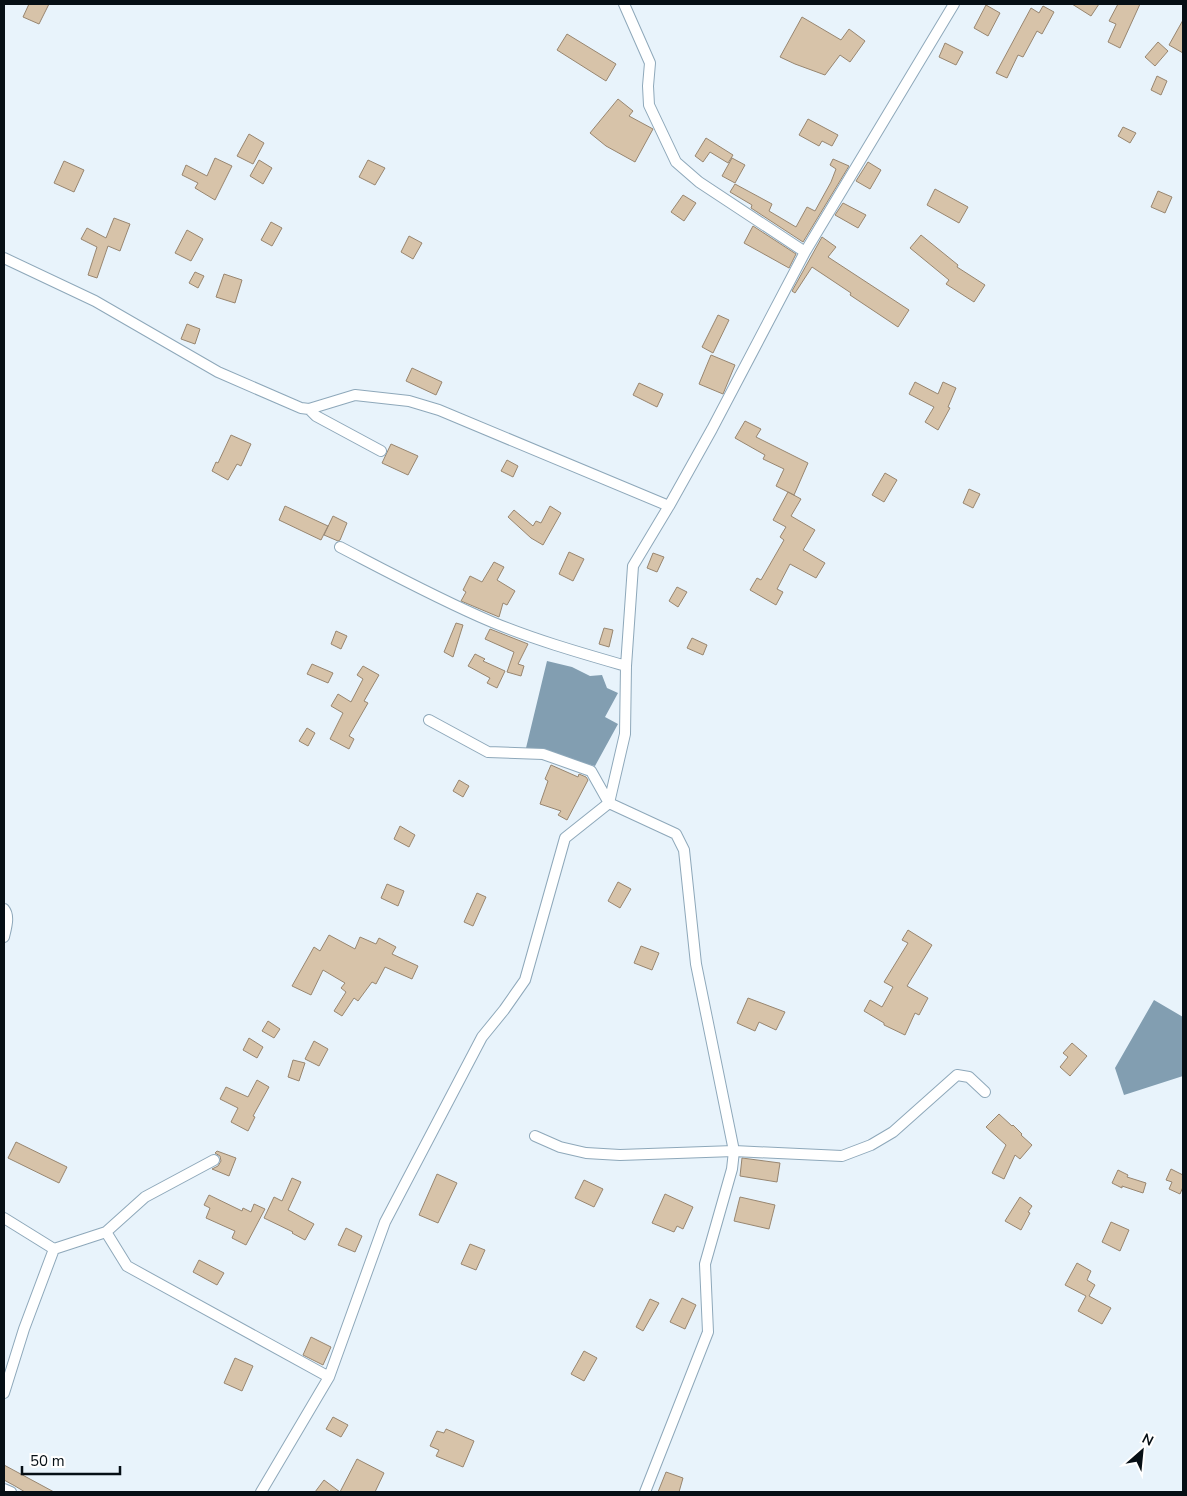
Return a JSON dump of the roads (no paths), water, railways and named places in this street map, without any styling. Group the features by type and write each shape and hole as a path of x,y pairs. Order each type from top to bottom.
{"street":[{"path":"624,4 650,63 649,105 676,162 699,182 804,252"},
{"path":"261,1492 329,1377 385,1222 482,1037 525,980 565,838 609,804 625,734 626,666 633,566 712,429 804,252 954,4"},
{"path":"4,258 95,301 218,372 301,408 309,409 355,395 409,401 439,410 669,506"},
{"path":"309,409 316,416 381,451"},
{"path":"340,547 434,596 492,622 549,644 626,666"},
{"path":"429,720 488,752 542,754 590,771 609,804 676,834 684,850 696,964 734,1151 732,1169 705,1264 708,1332 645,1492"},
{"path":"4,909 7,925 4,936"},
{"path":"535,1136 560,1147 586,1153 620,1155 734,1151 842,1156 871,1145 893,1132 957,1075 969,1077 984,1092"},
{"path":"4,1218 54,1249 106,1232 145,1197 214,1160"},
{"path":"106,1232 127,1266 329,1377"},
{"path":"4,1393 24,1329 54,1249"},
{"path":"4,1489 11,1492"}],"water":[{"path":"547,661 572,667 590,676 602,675 607,688 618,693 605,717 618,724 595,766 526,748"},
{"path":"1154,1000 1183,1017 1183,1076 1124,1095 1115,1068"}]}
